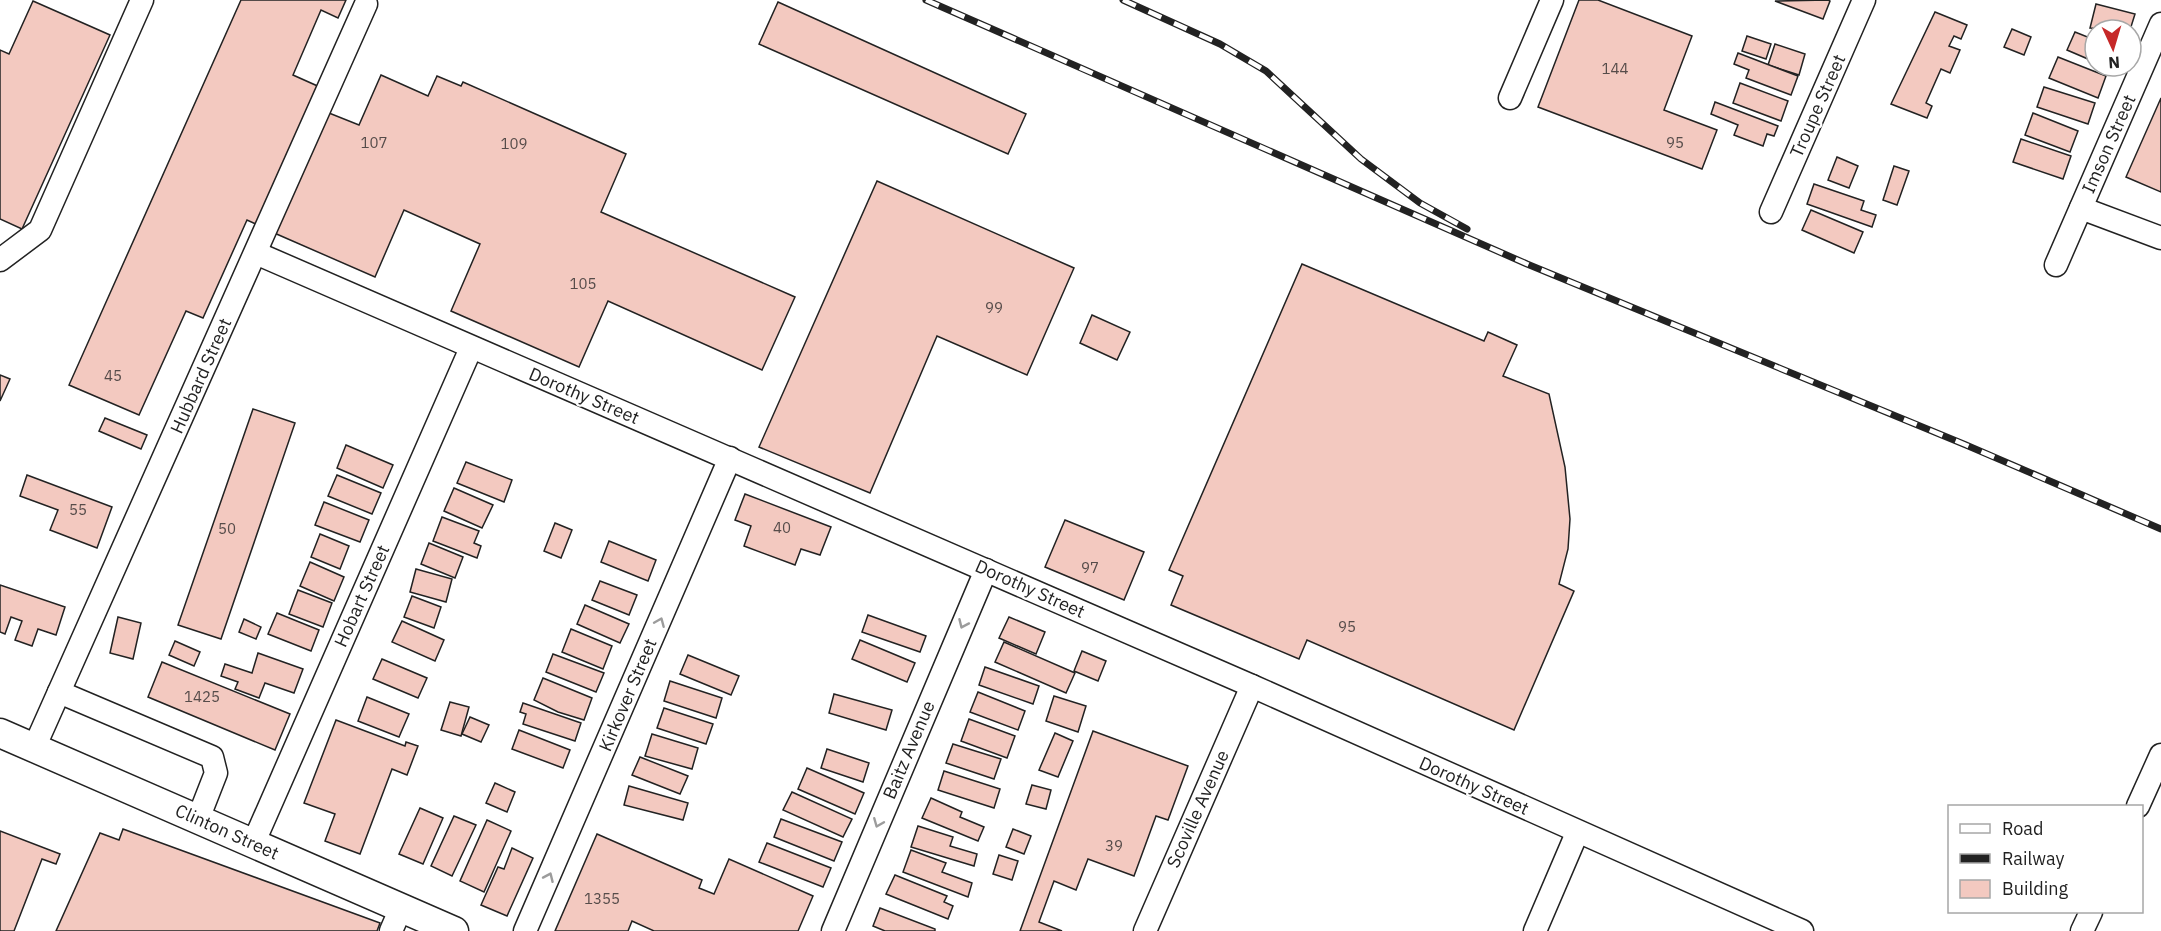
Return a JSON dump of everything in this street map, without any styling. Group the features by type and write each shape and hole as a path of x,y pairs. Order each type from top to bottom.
{"main road":[{"name":"Clinton Street","path":"0,733 253,844 396,920 436,927"}],"street":[{"path":"0,260 40,230 142,0"},
{"path":"1510,98 1552,0"},
{"name":"Troupe Street","path":"1771,212 1864,0"},
{"name":"Hubbard Street","path":"34,748 366,4"},
{"name":"Imson Street","path":"2056,264 2161,24"},
{"path":"2081,208 2161,238"},
{"name":"Dorothy Street","path":"256,253 1252,686 1577,833 1802,931"},
{"name":"Hobart Street","path":"253,844 471,348"},
{"name":"Kirkover Street","path":"525,931 730,458"},
{"name":"Baitz Avenue","path":"833,931 986,570"},
{"name":"Scoville Avenue","path":"1144,931 1252,686"},
{"path":"59,692 212,757 216,773 198,819"},
{"path":"2139,805 2161,755"},
{"path":"1535,931 1577,833"},
{"path":"2082,931 2091,913"}],"building":[{"path":"241,0 346,0 338,18 321,10 293,75 322,88 260,226 247,220 203,318 186,311 139,415 69,385"},
{"path":"1579,0 1598,0 1692,36 1664,110 1717,130 1702,169 1538,107"},
{"path":"33,1 110,35 22,229 0,219 0,50 9,54"},
{"path":"1775,1 1830,1 1823,19"},
{"path":"778,2 1026,114 1008,154 759,44"},
{"path":"2096,4 2135,14 2134,18 2092,18"},
{"path":"1935,12 1967,25 1961,39 1954,36 1949,46 1960,50 1950,73 1941,69 1926,103 1932,106 1927,118 1891,104"},
{"path":"2012,29 2031,37 2024,55 2004,47"},
{"path":"2075,32 2083,35 2083,57 2067,50"},
{"path":"1747,36 1771,44 1766,59 1742,51"},
{"path":"1775,44 1805,54 1799,75 1768,65"},
{"path":"1738,53 1798,76 1791,95 1746,78 1749,70 1734,64"},
{"path":"2058,57 2083,67 2083,78 2105,78 2098,98 2049,78"},
{"path":"381,75 428,96 437,76 461,86 463,82 626,154 601,212 795,297 762,370 608,301 579,367 451,311 480,244 404,210 375,277 272,232 324,111 359,125"},
{"path":"1740,83 1788,101 1781,121 1733,103"},
{"path":"2044,87 2095,103 2088,124 2037,107"},
{"path":"2161,98 2161,192 2126,177"},
{"path":"1715,102 1778,126 1774,136 1767,134 1763,146 1734,135 1738,125 1711,114"},
{"path":"2033,113 2078,131 2070,152 2025,135"},
{"path":"2021,139 2071,156 2063,179 2013,162"},
{"path":"1837,157 1858,166 1849,188 1828,180"},
{"path":"1894,166 1909,171 1897,205 1883,200"},
{"path":"877,181 1074,268 1027,375 937,336 870,493 759,447"},
{"path":"1814,184 1864,201 1861,210 1876,215 1872,227 1807,204"},
{"path":"1811,210 1863,232 1854,253 1802,230"},
{"path":"1302,264 1484,341 1488,332 1517,345 1503,376 1549,394 1565,467 1570,519 1568,549 1559,584 1574,591 1514,730 1307,640 1299,659 1171,605 1183,576 1169,570"},
{"path":"1092,315 1130,332 1117,360 1080,343"},
{"path":"0,375 10,379 0,401"},
{"path":"253,409 295,423 221,639 178,625"},
{"path":"105,418 147,435 141,449 99,431"},
{"path":"346,445 393,465 383,488 337,468"},
{"path":"466,462 512,480 504,502 457,483"},
{"path":"27,475 112,507 97,548 50,530 58,510 20,496"},
{"path":"337,475 381,493 372,514 328,496"},
{"path":"454,488 493,505 482,528 444,511"},
{"path":"745,494 831,527 820,555 801,549 795,565 744,546 751,526 735,520"},
{"path":"324,502 369,520 360,542 315,525"},
{"path":"442,517 479,531 474,543 481,546 477,558 433,541"},
{"path":"1065,520 1144,552 1124,600 1045,567"},
{"path":"555,523 572,530 561,558 544,551"},
{"path":"320,534 349,546 340,569 311,557"},
{"path":"609,541 656,560 648,581 601,562"},
{"path":"429,543 463,557 455,578 421,564"},
{"path":"310,562 344,577 334,601 300,586"},
{"path":"416,569 452,579 446,602 410,592"},
{"path":"600,581 637,595 629,615 592,600"},
{"path":"0,585 65,607 56,635 38,629 32,646 15,640 22,621 11,617 5,634 0,632"},
{"path":"298,590 332,603 323,627 289,614"},
{"path":"412,596 441,607 434,628 404,617"},
{"path":"585,605 629,624 620,643 577,624"},
{"path":"277,613 319,630 311,651 268,634"},
{"path":"868,615 926,636 920,652 862,632"},
{"path":"118,617 141,623 133,659 110,653"},
{"path":"1009,617 1045,632 1036,654 999,638"},
{"path":"244,619 261,627 256,639 239,632"},
{"path":"402,621 444,640 435,661 392,642"},
{"path":"571,629 612,646 603,669 562,652"},
{"path":"860,640 915,663 907,682 852,659"},
{"path":"175,641 200,652 194,666 169,655"},
{"path":"1004,642 1075,673 1066,693 995,662"},
{"path":"1082,651 1106,661 1098,681 1074,671"},
{"path":"258,653 303,669 294,693 265,683 259,698 235,689 238,682 221,676 225,664 252,673"},
{"path":"553,654 604,673 596,692 546,672"},
{"path":"688,655 739,676 731,695 680,674"},
{"path":"382,659 427,678 418,698 373,679"},
{"path":"162,662 290,714 275,750 148,697"},
{"path":"985,667 1039,686 1033,704 979,685"},
{"path":"543,678 592,698 584,720 558,712 534,700"},
{"path":"670,681 722,698 716,718 664,701"},
{"path":"978,692 1025,711 1018,730 970,712"},
{"path":"834,694 892,710 886,730 829,713"},
{"path":"1054,696 1086,706 1078,732 1046,721"},
{"path":"367,697 409,714 399,737 358,721"},
{"path":"450,702 469,707 461,736 441,730"},
{"path":"523,703 581,723 575,741 523,724 526,714 520,712"},
{"path":"664,708 713,724 706,744 657,728"},
{"path":"470,717 489,725 481,742 462,734"},
{"path":"969,719 1015,736 1007,758 961,741"},
{"path":"336,720 405,746 406,742 418,746 407,775 392,769 360,854 325,841 335,814 304,803"},
{"path":"519,730 570,750 563,768 512,749"},
{"path":"1093,731 1188,766 1168,820 1156,816 1134,876 1088,859 1076,890 1054,881 1039,922 1062,931 1020,931"},
{"path":"1055,733 1073,741 1058,777 1039,770"},
{"path":"652,734 698,748 692,769 645,756"},
{"path":"953,744 1001,759 994,779 946,763"},
{"path":"827,749 869,763 863,782 821,768"},
{"path":"640,757 688,776 680,794 632,775"},
{"path":"807,768 864,793 855,814 798,789"},
{"path":"944,771 1000,789 994,808 938,790"},
{"path":"495,783 515,792 507,812 486,803"},
{"path":"1032,785 1051,790 1046,809 1026,804"},
{"path":"629,786 688,803 683,820 624,805"},
{"path":"792,792 852,819 843,837 783,810"},
{"path":"931,798 962,812 960,817 984,827 978,841 922,818"},
{"path":"420,808 443,818 423,864 399,854"},
{"path":"454,816 476,825 452,876 431,866"},
{"path":"781,819 842,842 834,861 774,837"},
{"path":"487,820 511,831 484,892 460,881"},
{"path":"918,826 953,837 950,846 977,854 974,866 911,847"},
{"path":"123,829 380,923 377,931 56,931 100,833 119,840"},
{"path":"1013,829 1031,836 1024,854 1006,847"},
{"path":"0,831 60,854 56,864 42,859 14,931 0,931"},
{"path":"597,834 702,880 699,888 714,894 729,859 813,896 798,931 654,931 632,921 628,931 555,931"},
{"path":"767,843 831,868 823,887 759,862"},
{"path":"512,848 533,858 507,916 481,905 498,867 504,869"},
{"path":"911,850 946,863 942,872 972,883 968,897 903,872"},
{"path":"999,855 1018,861 1012,880 993,874"},
{"path":"895,875 947,896 944,902 953,906 948,919 886,894"},
{"path":"880,908 935,929 935,931 885,931 873,926"}],"railway":[{"path":"926,0 1527,264 1966,445 2161,529"},
{"path":"1123,0 1220,44 1266,71 1361,159 1420,203 1467,229"}]}
